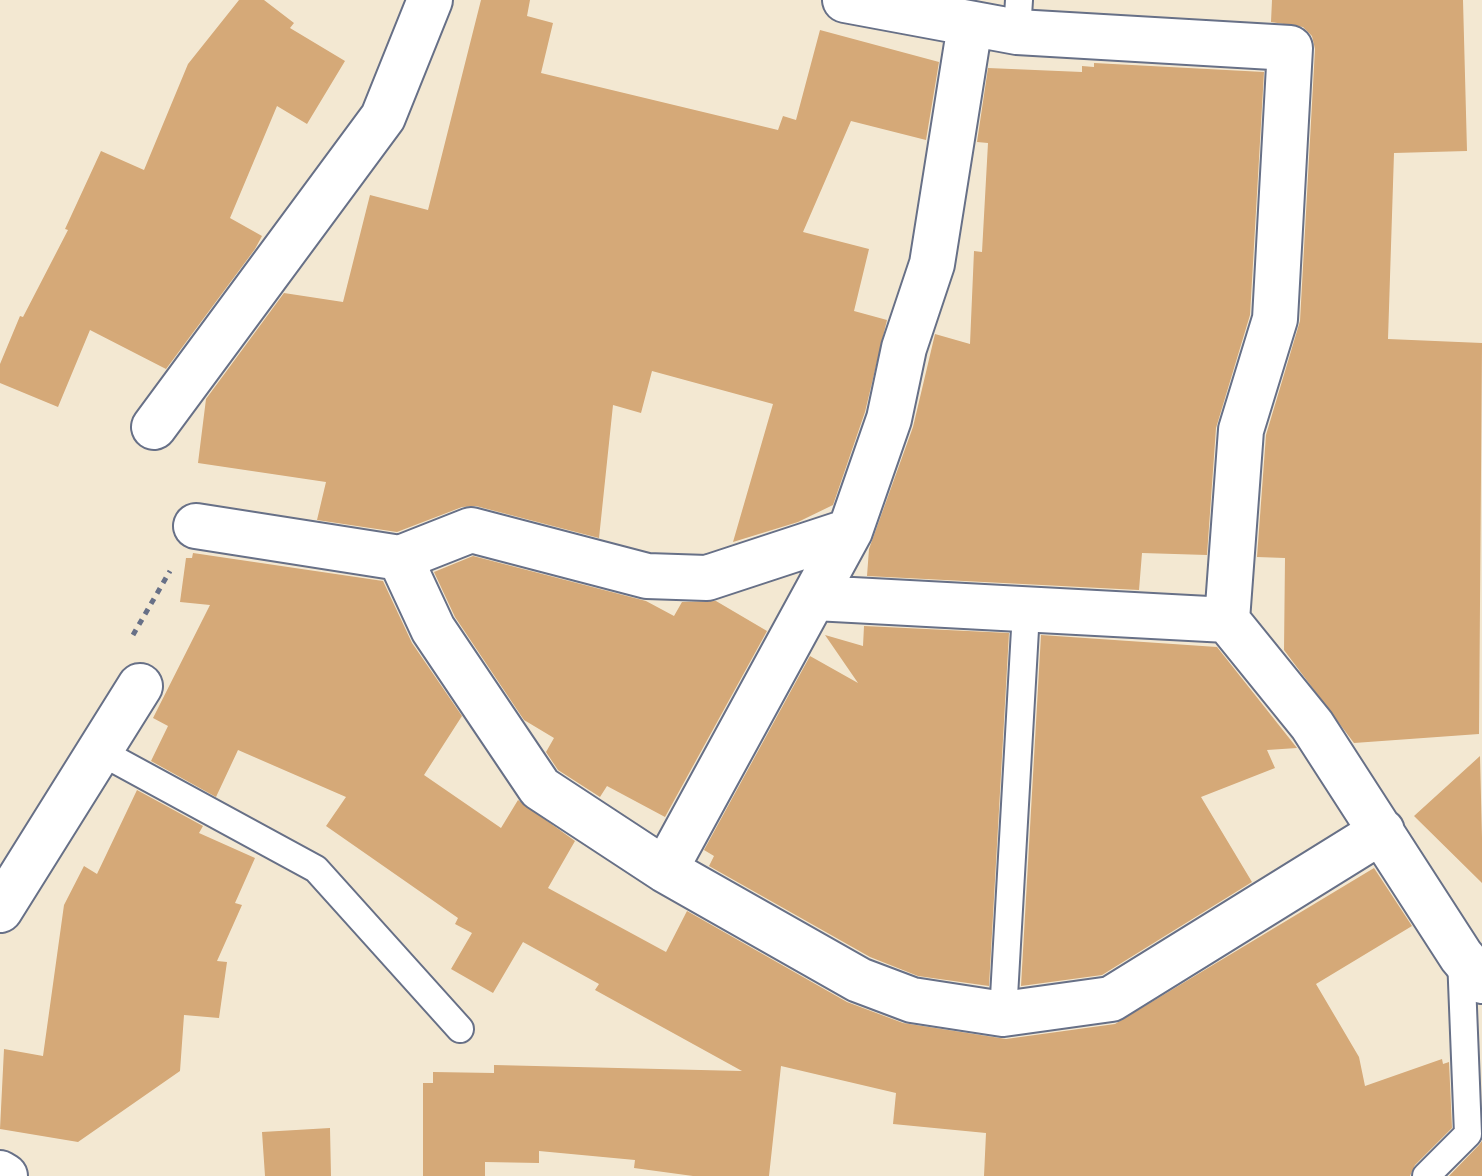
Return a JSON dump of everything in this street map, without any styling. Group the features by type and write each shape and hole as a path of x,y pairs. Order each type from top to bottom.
{"street":[{"path":"154,427 383,117 430,0"},
{"path":"845,0 970,25 1018,16 1290,48 1275,319 1241,430 1227,620 1312,725 1471,969"},
{"path":"665,870 850,531 889,419 904,348 932,264 970,25"},
{"path":"196,526 400,558 471,530 647,576 707,578 850,531"},
{"path":"400,558 433,629 540,788 665,870 859,980 912,1000 1003,1014 1111,999 1382,831"},
{"path":"815,598 1026,612 1227,620"},
{"path":"0,910 140,686"},
{"path":"0,1173 5,1176"}],"lane":[{"path":"1003,1014 1026,612"},
{"path":"101,752 316,869 460,1029"},
{"path":"1426,1176 1468,1134 1471,969"}],"path":[{"path":"140,686 117,662 196,526"}],"building":[{"path":"239,0 264,0 294,23 290,28 345,61 307,124 277,106 230,218 262,236 255,249 166,369 90,330 58,407 0,383 0,364 20,316 23,317 68,230 65,229 101,151 144,170 188,64"},
{"path":"481,0 530,0 527,16 553,23 541,73 778,130 783,116 796,120 820,30 939,62 926,140 851,121 803,232 869,249 854,311 887,320 865,412 833,505 798,522 733,542 773,404 652,371 641,413 613,405 599,538 476,506 462,507 397,532 317,520 326,482 198,463 206,399 284,293 343,302 370,195 428,210"},
{"path":"1272,0 1463,0 1467,151 1394,153 1388,339 1482,343 1479,734 1354,743 1284,650 1285,558 1257,557 1266,435 1300,321 1315,49 1312,36 1303,27 1271,22"},
{"path":"1094,63 1264,72 1250,315 1216,428 1207,555 1142,553 1139,590 867,576 869,549 913,427 935,334 970,344 974,251 982,252 988,143 977,142 988,68 1082,72 1082,66 1094,67"},
{"path":"193,553 383,581 412,643 462,716 424,775 501,828 518,800 575,841 548,888 666,952 687,911 847,1002 903,1023 1006,1039 1115,1024 1374,868 1412,926 1316,984 1359,1057 1365,1086 1442,1059 1443,1064 1449,1062 1452,1128 1415,1165 1410,1176 984,1176 986,1133 893,1124 896,1093 781,1066 769,1176 693,1176 634,1168 635,1160 539,1151 539,1163 485,1162 485,1176 423,1176 423,1083 433,1083 433,1072 494,1073 494,1065 742,1071 595,990 599,984 523,942 493,993 451,969 472,933 455,924 458,918 326,826 346,797 238,750 216,797 151,761 168,726 153,718 210,605 180,602 186,558 192,558"},
{"path":"473,556 646,601 674,616 682,602 716,601 767,631 665,817 607,786 600,797 558,770 546,752 554,738 524,720 455,617 434,572"},
{"path":"864,626 1009,633 989,986 918,976 870,957 709,866 714,856 704,850 810,656 858,683 825,635 863,646"},
{"path":"1041,635 1217,647 1297,748 1267,750 1275,768 1201,797 1252,882 1102,975 1021,986"},
{"path":"1480,756 1482,838 1482,883 1414,816"},
{"path":"137,790 203,826 199,833 255,858 235,903 242,905 217,961 227,962 219,1018 184,1015 180,1071 78,1142 0,1129 4,1049 43,1056 64,905 84,866 97,874"},
{"path":"330,1128 331,1176 265,1176 262,1132"},
{"path":"1482,1141 1482,1176 1449,1176 1479,1145"}]}
